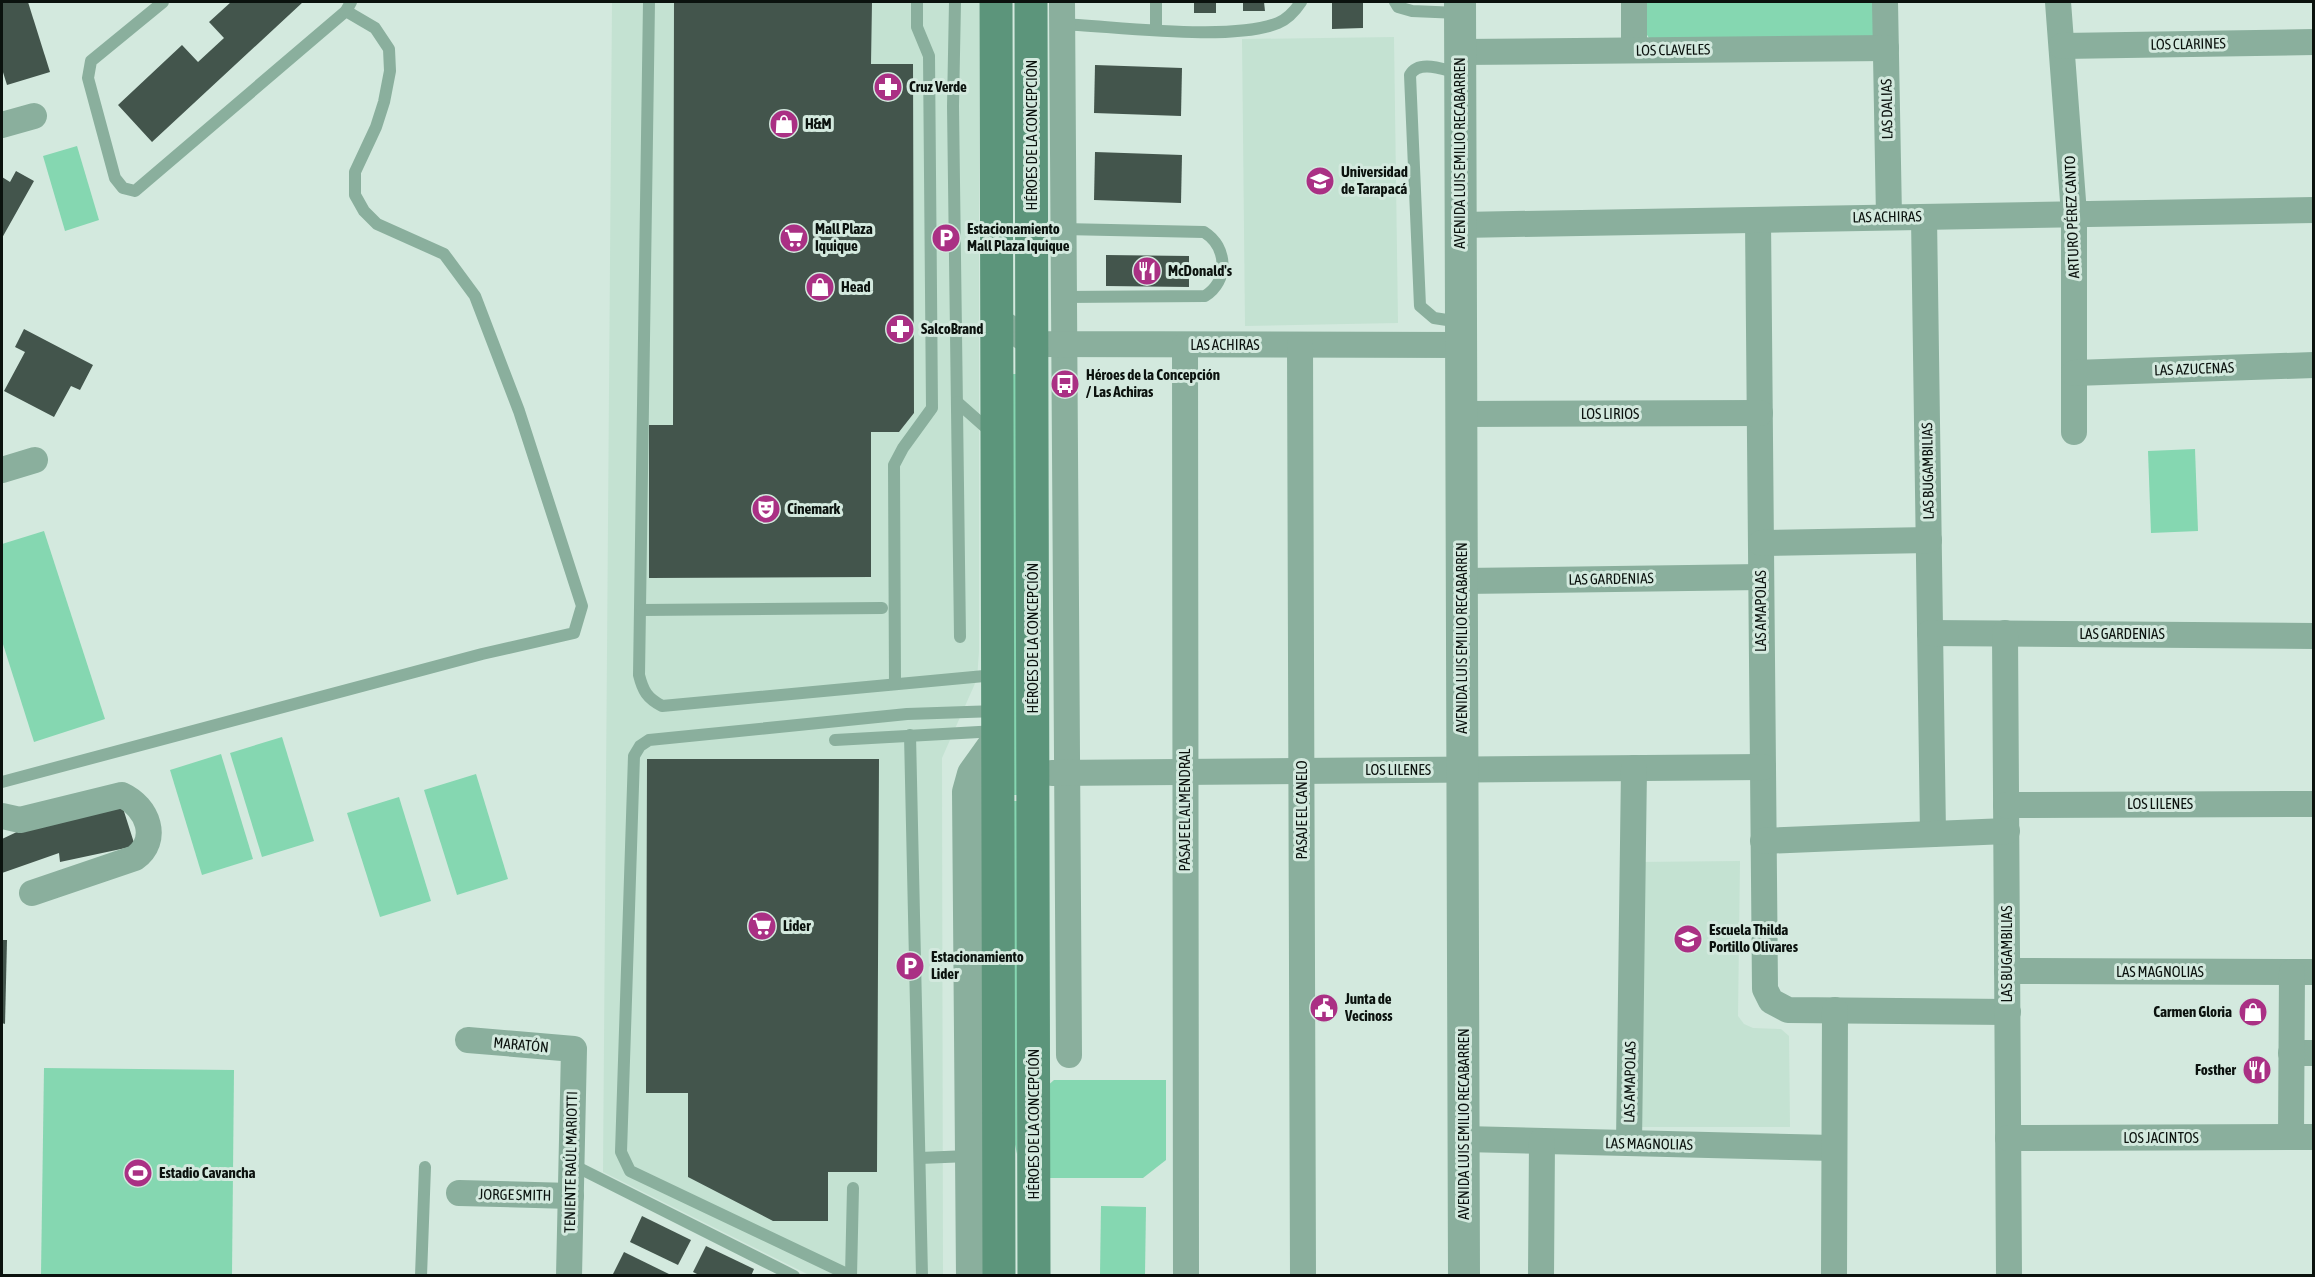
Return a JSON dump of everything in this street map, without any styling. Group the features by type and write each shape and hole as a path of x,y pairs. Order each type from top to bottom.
{"main road":[{"path":"996,2 998,727 985,1155 999,1275"},
{"name":"HÉROES DE LA CONCEPCIÓN","path":"1034,1275 1033,773 1048,345 1046,16"}],"street":[{"path":"1634,2 1634,50"},
{"name":"LAS DALIAS","path":"1886,2 1889,217"},
{"name":"ARTURO PÉREZ CANTO","path":"2058,2 2074,214 2074,432"},
{"name":"AVENIDA LUIS EMILIO RECABARREN","path":"1460,7 1464,1275"},
{"name":"HÉROES DE LA CONCEPCIÓN","path":"1046,16 1063,229 1064,297 1048,345 1067,773 1069,1055"},
{"name":"LOS CLARINES","path":"2062,46 2313,42"},
{"name":"LOS CLAVELES","path":"1460,62 1634,50 1886,48"},
{"path":"2,125 34,116"},
{"name":"LAS ACHIRAS","path":"1461,225 2313,210"},
{"name":"LAS BUGAMBILIAS","path":"1924,217 1933,834"},
{"name":"LAS AMAPOLAS","path":"1758,220 1764,982 1771,1001 1788,1010 1835,1010"},
{"path":"997,319 1048,345"},
{"name":"LAS ACHIRAS","path":"1048,345 1300,345 1461,333"},
{"name":"PASAJE EL ALMENDRAL","path":"1185,345 1185,1275"},
{"name":"PASAJE EL CANELO","path":"1300,345 1303,1275"},
{"name":"LAS AZUCENAS","path":"2074,372 2313,365"},
{"name":"LOS LIRIOS","path":"1461,414 1760,413"},
{"path":"2,470 35,460"},
{"path":"1761,543 1929,540"},
{"name":"LAS GARDENIAS","path":"1462,581 1761,577"},
{"name":"LAS GARDENIAS","path":"1930,633 2313,636"},
{"name":"LAS BUGAMBILIAS","path":"2005,633 2009,1275"},
{"name":"LOS LILENES","path":"1033,773 1762,767"},
{"name":"LAS AMAPOLAS","path":"1629,1143 1634,768"},
{"path":"2,816 20,820 122,795 138,806 146,818 149,840 146,850 135,858 32,893"},
{"name":"LOS LILENES","path":"2006,805 2313,804"},
{"path":"1763,841 2007,831"},
{"name":"LAS MAGNOLIAS","path":"2007,971 2302,972"},
{"path":"2302,972 2302,1137"},
{"path":"1834,1275 1835,1010 2008,1012"},
{"name":"MARATÓN","path":"468,1040 574,1050"},
{"name":"TENIENTE RAÚL MARIOTTI","path":"569,1275 574,1050"},
{"name":"LOS JACINTOS","path":"2008,1138 2302,1137"},
{"name":"LAS MAGNOLIAS","path":"1464,1139 1834,1148"},
{"path":"1541,1275 1542,1141"},
{"path":"972,1275 985,1155"},
{"name":"JORGE SMITH","path":"459,1193 571,1196"}],"lane":[{"path":"2,782 482,654 574,633 582,606 519,411 475,296 444,254 377,224 364,211 355,195 355,172 384,102 390,71 389,49 375,28 349,6 135,191 123,188 115,178 88,78 91,61 163,2"},
{"path":"648,2 642,610 639,675 642,689 649,699 662,706 998,675"},
{"path":"895,684 894,465 903,448 932,408 929,56 917,27 917,2"},
{"path":"955,2 953,106 960,637"},
{"path":"1156,2 1156,29"},
{"path":"1046,16 1156,29 1256,29 1279,22 1295,12 1301,2"},
{"path":"1395,2 1398,7 1412,11 1460,7"},
{"path":"1460,62 1420,66 1414,68 1410,75 1420,306 1434,318 1461,333"},
{"path":"1063,229 1204,232 1214,238 1222,254 1221,281 1215,290 1205,296 1064,297"},
{"path":"957,402 997,436"},
{"path":"642,610 882,608"},
{"path":"853,1188 851,1275 630,1171 621,1152 634,756 640,746 649,740 907,714 998,727"},
{"path":"835,740 998,727"},
{"path":"910,735 922,1275"},
{"path":"920,1158 985,1155"},
{"path":"571,1164 794,1275"},
{"path":"422,1275 425,1167"}],"shaded area":[{"path":"612,2 979,2 979,652 977,679 942,758 943,1275 809,1275 603,1172"},
{"name":"Universidad de Tarapacá","path":"1394,37 1398,323 1245,326 1242,39"},
{"name":"Escuela Thilda Portillo Olivares","path":"1740,861 1738,1016 1744,1024 1753,1028 1781,1029 1789,1036 1790,1127 1636,1127 1637,862"}],"green space":[{"path":"1644,2 1876,2 1877,36 1652,43 1644,30"},
{"path":"77,146 99,220 65,231 43,156"},
{"path":"1011,374 1017,374 1018,795 1012,795"},
{"path":"2195,449 2198,531 2151,533 2148,451"},
{"path":"44,531 105,719 34,742 2,641 2,544"},
{"path":"282,737 314,841 262,857 230,753"},
{"path":"221,754 253,859 202,875 170,770"},
{"path":"476,774 508,879 457,895 424,790"},
{"path":"399,797 431,901 380,917 347,813"},
{"path":"1012,801 1018,801 1017,1154 1013,1135"},
{"name":"Estadio Cavancha","path":"44,1068 234,1070 232,1275 41,1275"},
{"path":"1054,1080 1166,1080 1166,1160 1143,1178 1046,1178 1045,1088"},
{"path":"1101,1206 1146,1207 1145,1275 1100,1275"}],"building":[{"path":"2,2 28,2 50,72 7,85 2,69"},
{"path":"231,2 303,2 152,142 118,105 182,45 198,62 224,38 209,22"},
{"name":"Mall Plaza Iquique","path":"674,2 872,2 871,64 913,64 914,413 899,432 871,432 871,577 649,578 649,425 673,425"},
{"path":"1194,2 1216,2 1216,13 1194,13"},
{"path":"1243,2 1264,2 1265,11 1243,11"},
{"path":"1332,2 1363,2 1363,28 1332,29"},
{"path":"1095,65 1182,68 1181,116 1094,113"},
{"path":"1095,152 1182,155 1181,203 1094,200"},
{"path":"16,171 34,181 2,238 2,177 10,182"},
{"name":"McDonald's","path":"1106,255 1189,256 1189,287 1106,286"},
{"path":"24,329 93,365 80,390 71,386 54,417 4,391 25,352 15,347"},
{"name":"Lider","path":"647,759 879,759 877,1172 828,1172 828,1221 773,1221 688,1177 688,1093 646,1093"},
{"path":"121,802 135,846 60,862 59,853 2,873 2,839 21,830"},
{"path":"2,940 7,940 5,1024 2,1023"},
{"path":"642,1216 691,1240 678,1265 630,1242"},
{"path":"706,1246 754,1269 751,1276 701,1276 693,1272"},
{"path":"624,1252 673,1276 612,1276"}],"place":[{"name":"Cruz Verde","path":"888,87"},
{"name":"H&M","path":"784,124"},
{"name":"Universidad de Tarapacá","path":"1320,181"},
{"name":"Mall Plaza Iquique","path":"794,238"},
{"name":"Estacionamiento Mall Plaza Iquique","path":"946,238"},
{"name":"McDonald's","path":"1147,271"},
{"name":"Head","path":"820,287"},
{"name":"SalcoBrand","path":"900,329"},
{"name":"Héroes de la Concepción / Las Achiras","path":"1065,384"},
{"name":"Cinemark","path":"766,509"},
{"name":"Lider","path":"762,926"},
{"name":"Escuela Thilda Portillo Olivares","path":"1688,939"},
{"name":"Estacionamiento Lider","path":"910,966"},
{"name":"Junta de Vecinoss","path":"1324,1008"},
{"name":"Carmen Gloria","path":"2253,1012"},
{"name":"Fosther","path":"2257,1070"},
{"name":"Estadio Cavancha","path":"138,1173"}]}
